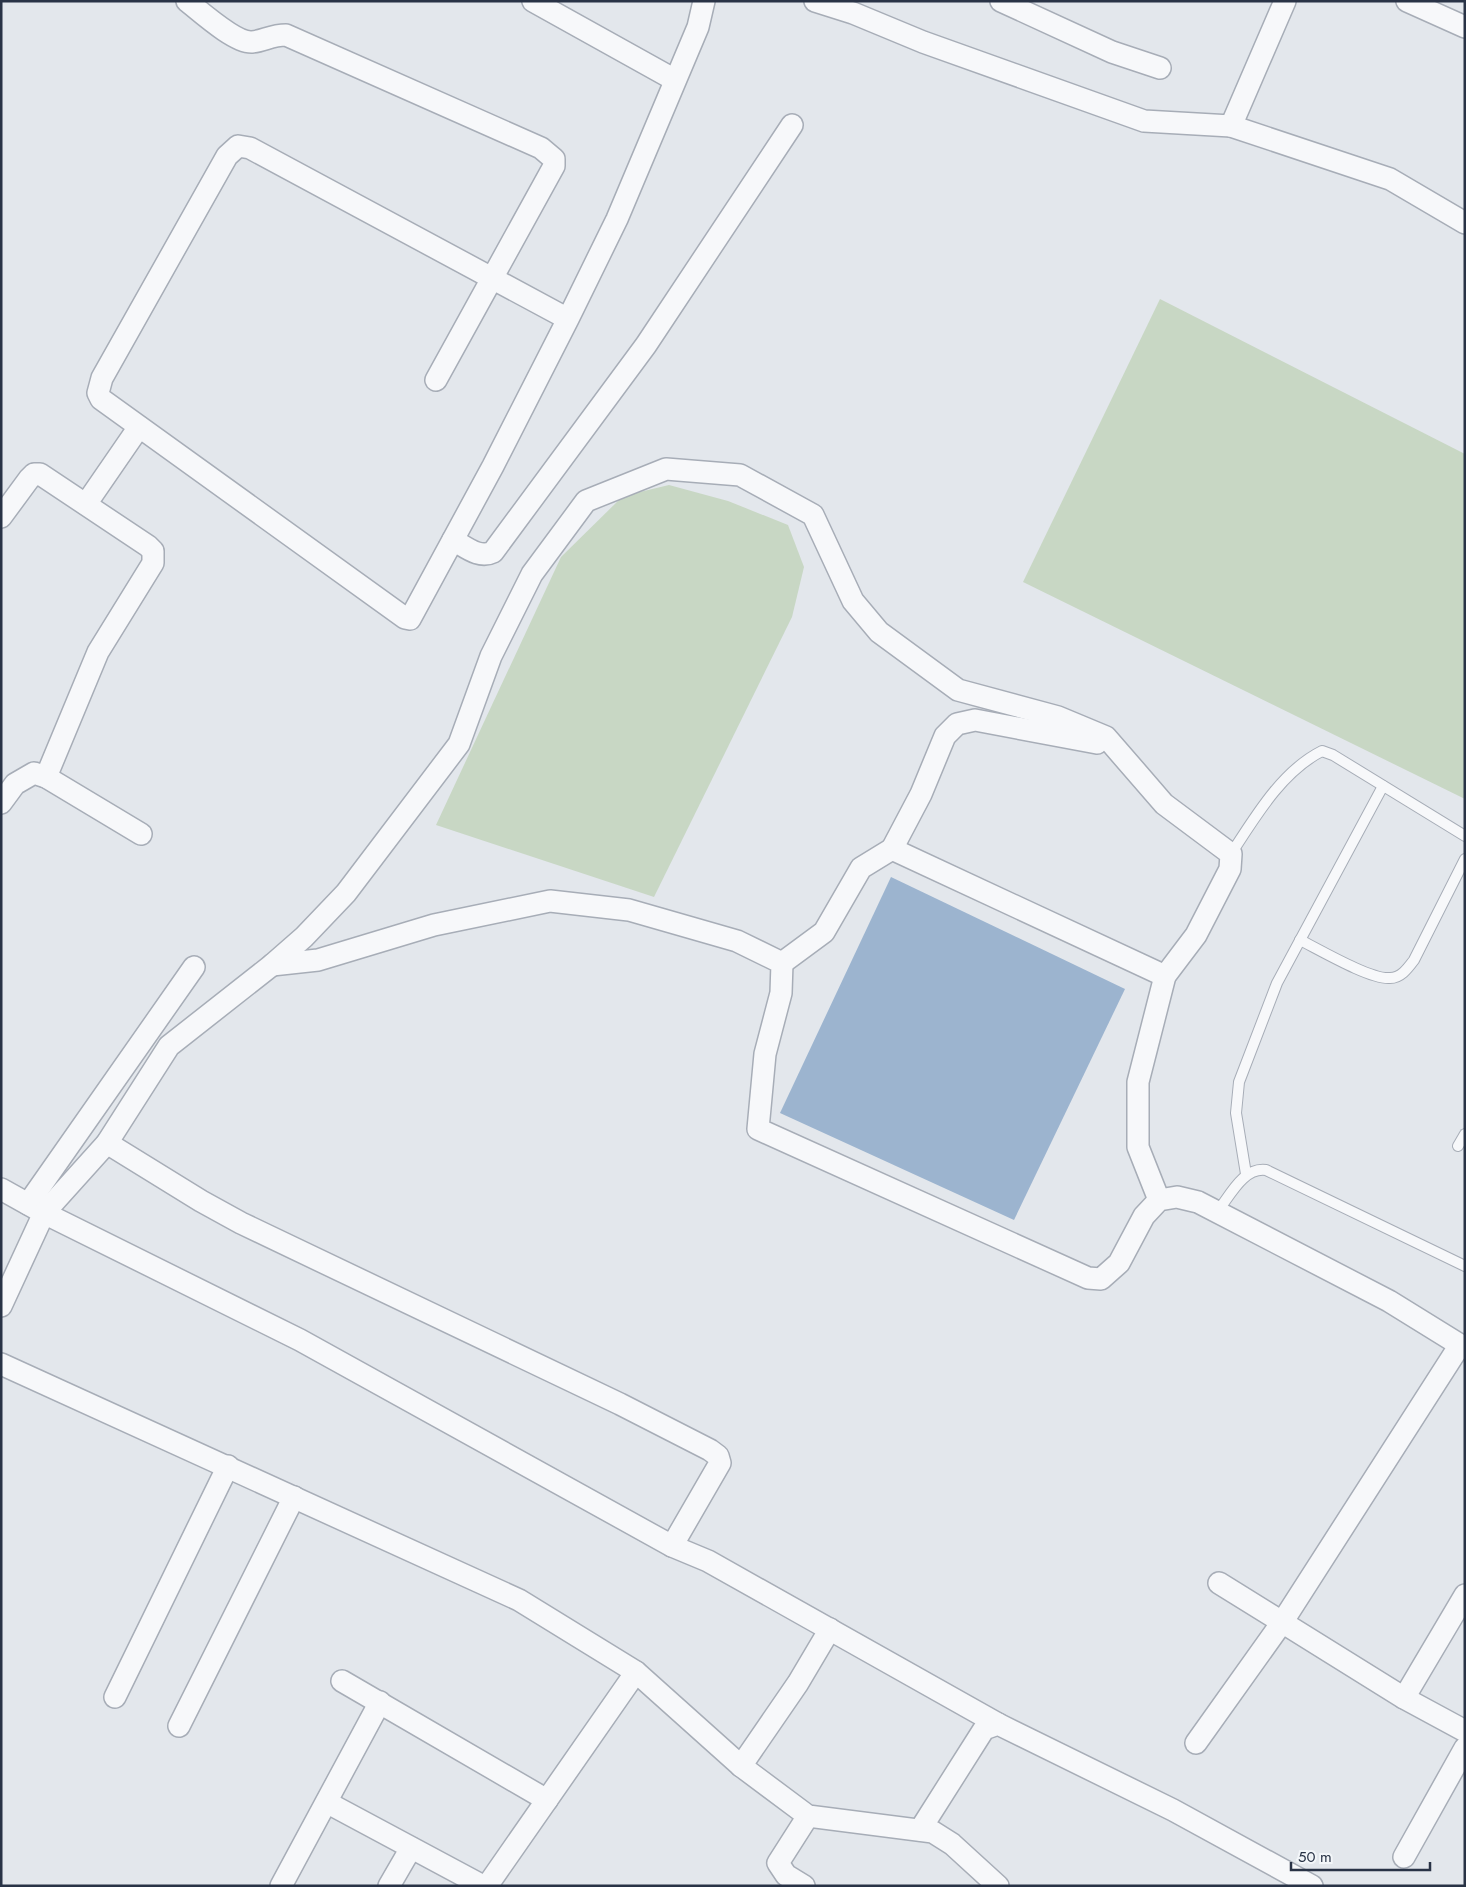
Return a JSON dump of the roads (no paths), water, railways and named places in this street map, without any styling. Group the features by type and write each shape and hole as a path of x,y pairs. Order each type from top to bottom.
{"street":[{"path":"187,1 236,37 254,42 273,35 286,36 550,154 554,159 554,166 436,380"},
{"path":"533,1 675,80"},
{"path":"568,319 250,148 238,146 227,156 99,385 98,393 101,399 139,427 405,618 410,619 414,615 568,319 617,219 698,27 704,1"},
{"path":"815,1 853,13 923,42 1144,121 1231,126 1390,179 1465,222"},
{"path":"1001,1 1112,52 1160,68"},
{"path":"1231,126 1285,1"},
{"path":"1407,1 1465,28"},
{"path":"453,540 477,554 487,555 493,552 651,337 792,125"},
{"path":"86,504 139,427"},
{"path":"36,1208 107,1142 168,1046 272,965 304,937 346,893 459,744 491,656 532,574 586,501 666,468 740,475 814,515 853,601 879,632 958,690 1058,717 1106,737 1164,804 1231,854 1230,869 1196,936 1165,976 1138,1082 1138,1147 1159,1200"},
{"path":"1,517 34,474 48,477 148,546 154,556 153,563 98,652 46,777"},
{"path":"782,963 824,932 861,868 892,849 922,794 945,736 957,724 975,720 1115,747"},
{"path":"1,802 15,784 34,773 46,777 141,834"},
{"path":"892,849 1165,976"},
{"path":"272,965 318,960 434,925 550,901 629,910 736,941 782,963"},
{"path":"782,963 781,993 765,1054 758,1129 1088,1278 1101,1279 1119,1263 1144,1216 1159,1200 1177,1197 1198,1202 1389,1301 1463,1347 1283,1622 1196,1743"},
{"path":"1,1306 36,1208 194,967"},
{"path":"107,1142 201,1201 241,1223 620,1404 710,1450 718,1456 720,1463 672,1546"},
{"path":"1,1189 300,1340 672,1546 708,1561 998,1724 1173,1810 1312,1886"},
{"path":"1,1364 518,1600 636,1672 741,1766 808,1816 933,1832 952,1844 998,1886"},
{"path":"115,1697 228,1466"},
{"path":"179,1726 294,1497"},
{"path":"1219,1583 1404,1698 1465,1731"},
{"path":"1404,1698 1465,1595"},
{"path":"741,1766 798,1683 830,1629"},
{"path":"487,1886 636,1672"},
{"path":"342,1681 547,1800"},
{"path":"282,1886 328,1803 380,1702"},
{"path":"920,1830 984,1729 998,1724"},
{"path":"1404,1858 1465,1748"},
{"path":"328,1803 483,1886"},
{"path":"804,1886 784,1881 778,1863 808,1816"},
{"path":"389,1886 411,1848"}],"lane":[{"path":"1231,854 1268,797 1311,757 1322,751 1334,755 1465,836"},
{"path":"1246,1174 1236,1113 1239,1082 1278,983 1383,786"},
{"path":"1300,940 1377,977 1392,978 1404,973 1414,960 1465,859"},
{"path":"1458,1146 1465,1134"},
{"path":"1217,1212 1246,1174 1258,1169 1279,1176 1465,1266"}],"water":[{"path":"891,877 1125,989 1014,1220 780,1113"}]}
